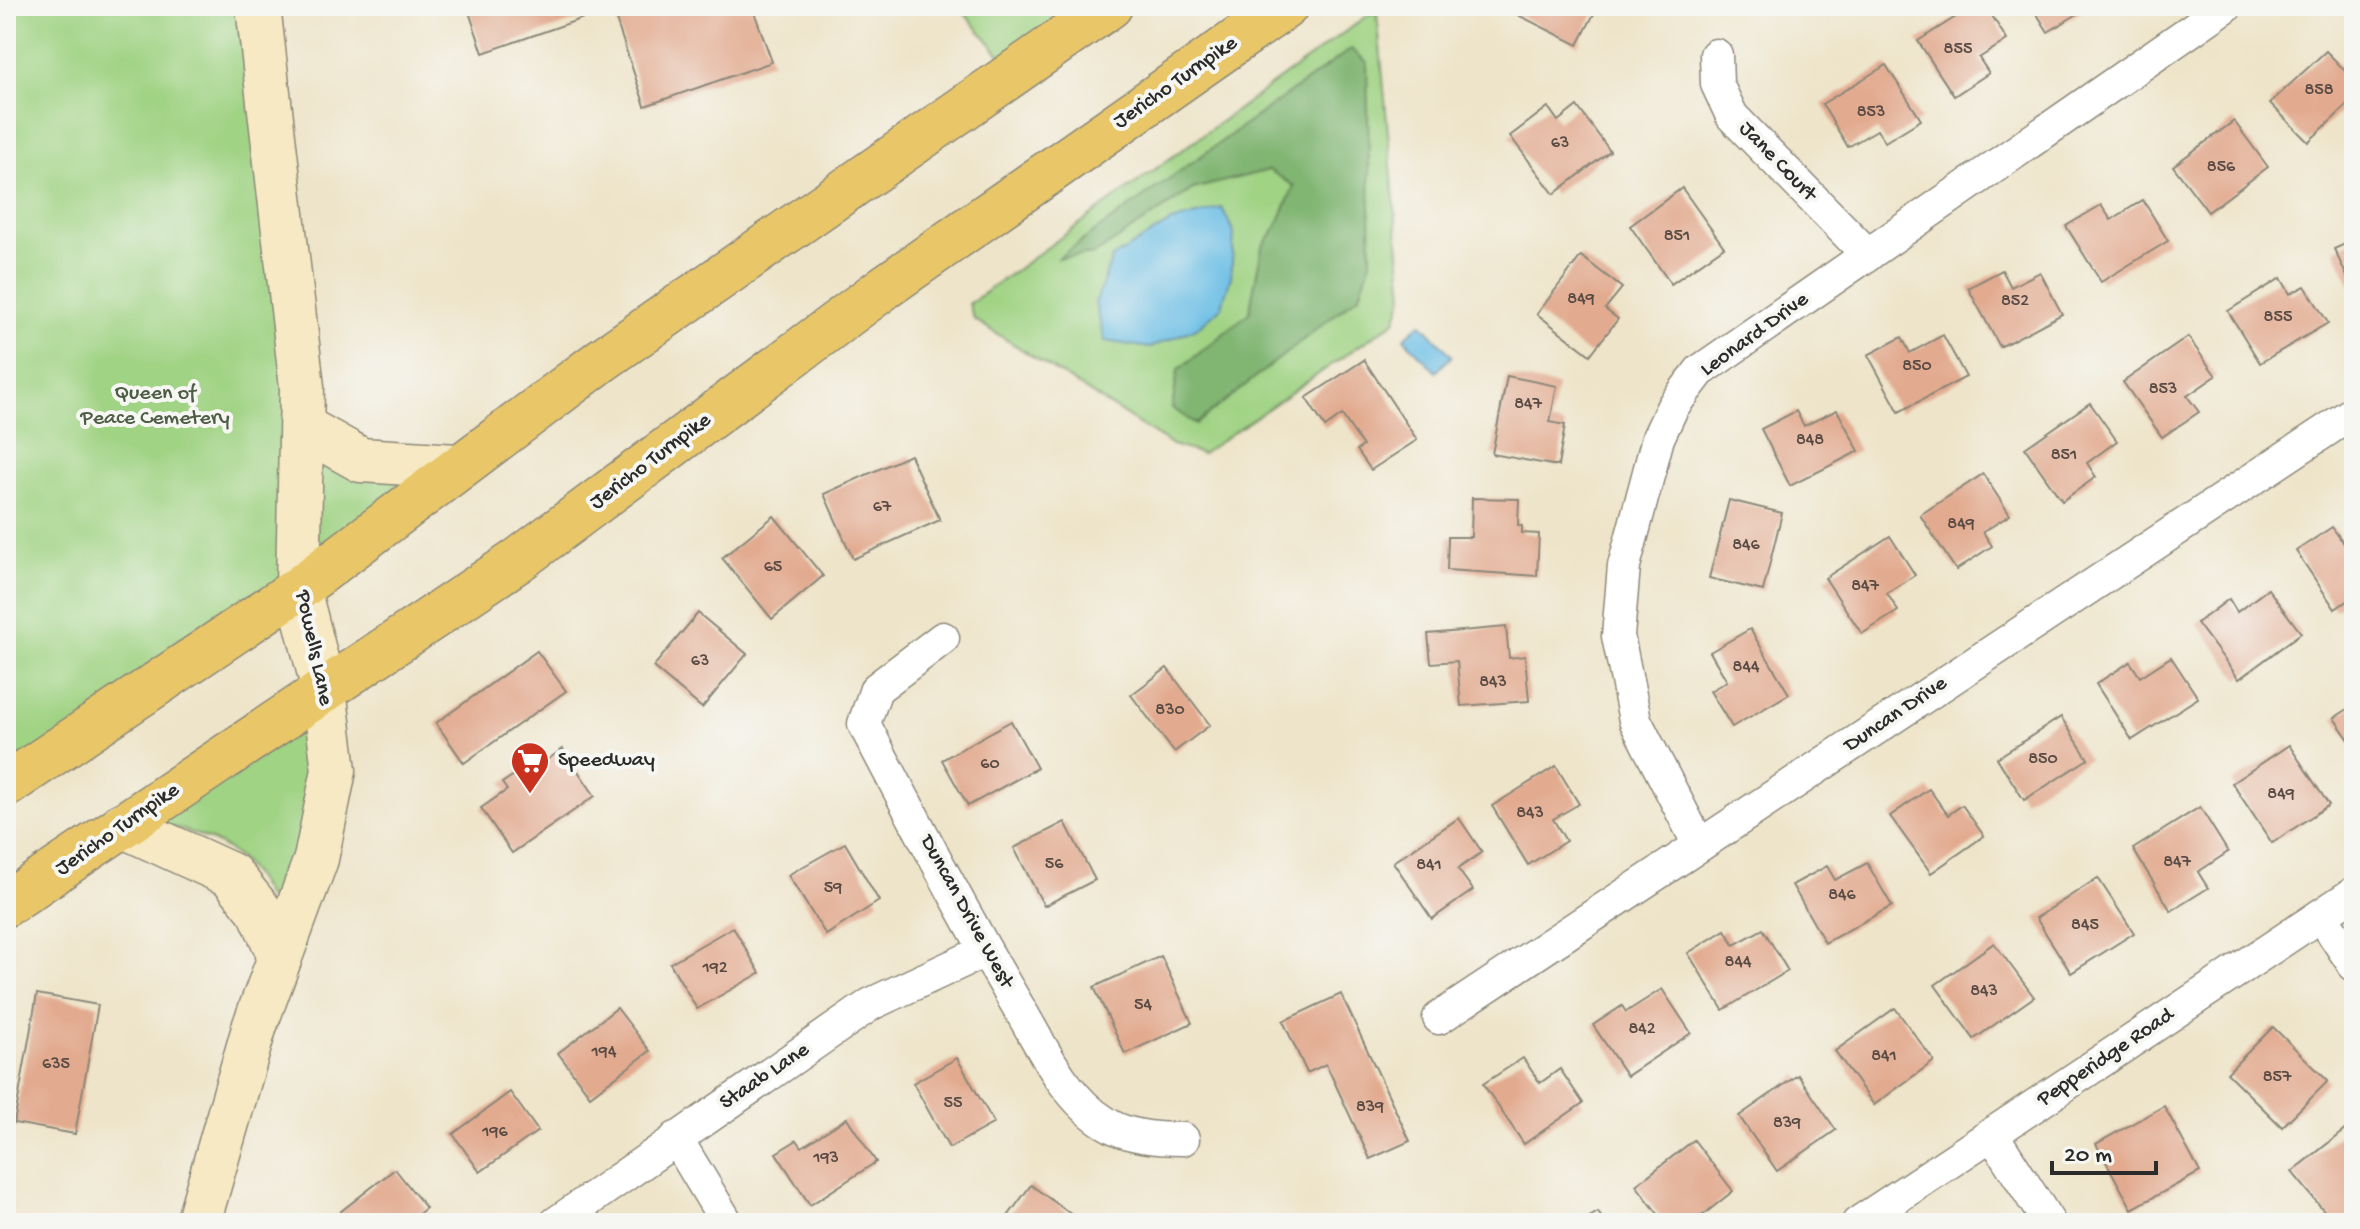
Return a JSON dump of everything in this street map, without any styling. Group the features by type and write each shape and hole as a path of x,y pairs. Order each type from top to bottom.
{"main road":[{"path":"6,785 298,589 457,466 615,351 1110,6"},
{"name":"Jericho Turnpike","path":"6,904 517,561 885,287 1286,6"}],"street":[{"name":"Powells Lane","path":"198,1223 255,1025 316,859 334,770 324,690 298,589 304,428 302,387 258,6"},
{"name":"Leonard Drive","path":"1699,845 1635,720 1618,636 1624,566 1658,438 1673,406 1700,371 2226,6"},
{"name":"Jane Court","path":"1716,55 1717,84 1732,116 1868,255"},
{"name":"Duncan Drive","path":"1439,1018 2354,412"},
{"path":"304,428 361,460 457,466"},
{"name":"Duncan Drive West","path":"943,638 876,689 864,724 985,951 1059,1076 1089,1111 1108,1125 1154,1138 1183,1139"},
{"path":"122,825 231,875 260,911 280,956"},
{"name":"Pepperidge Road","path":"1858,1223 2354,893"},
{"path":"2321,915 2354,965"},
{"name":"Staab Lane","path":"556,1223 871,1004 985,951"},
{"path":"1992,1134 2049,1223"},
{"path":"676,1138 727,1223"}],"green space":[{"name":"Queen of Peace Cemetery","path":"6,6 258,6 298,589 6,785"},
{"path":"958,6 1110,6 1016,73"},
{"path":"1371,13 1377,13 1403,296 1395,321 1202,454 1172,445 974,319 969,304"},
{"path":"1351,49 1367,62 1371,261 1360,295 1196,424 1172,408 1178,370 1249,313 1262,247 1276,228 1294,186 1269,170 1193,189 1095,254 1058,258"},
{"path":"312,440 443,470 306,573"},
{"path":"316,716 321,773 279,922 257,880 234,854 202,837 158,823"}],"water":[{"path":"1222,208 1234,233 1231,277 1221,308 1197,328 1150,348 1105,341 1095,304 1112,258 1171,222"},
{"path":"1421,323 1452,356 1436,372 1404,338"}],"building":[{"path":"467,6 752,6 772,62 645,106 612,8 483,53"},
{"path":"1520,6 1598,6 1578,45 1516,14"},
{"path":"1973,6 1986,6 2007,40 1979,58 1989,73 1954,96 1918,41"},
{"path":"2032,6 2082,6 2084,10 2048,32"},
{"path":"2326,51 2354,80 2354,99 2308,142 2270,103"},
{"path":"1886,65 1921,120 1885,142 1877,130 1848,147 1822,104"},
{"path":"1577,106 1610,151 1554,194 1510,136 1548,107 1558,121"},
{"path":"2234,121 2268,167 2208,212 2173,166"},
{"path":"1682,188 1724,247 1671,284 1630,226"},
{"path":"2143,200 2168,241 2101,282 2066,226 2101,205 2111,220"},
{"path":"2354,240 2354,291 2334,249"},
{"path":"1581,256 1622,288 1605,309 1618,319 1590,355 1537,314"},
{"path":"2002,270 2011,287 2040,272 2062,314 2000,347 1968,288"},
{"path":"2281,278 2290,294 2305,286 2328,323 2260,363 2228,311"},
{"path":"1943,335 1966,377 1899,412 1868,355 1902,337 1910,353"},
{"path":"2188,337 2216,376 2187,396 2199,412 2162,437 2123,382"},
{"path":"1364,360 1417,440 1371,470 1357,450 1363,446 1342,415 1325,427 1306,398"},
{"path":"1507,376 1557,386 1550,422 1565,425 1558,466 1492,454"},
{"path":"2090,403 2117,441 2087,463 2096,477 2062,501 2025,448"},
{"path":"1837,410 1859,451 1790,486 1761,429 1796,411 1804,426"},
{"path":"910,455 940,520 853,559 824,494"},
{"path":"1983,474 2010,515 1983,532 1992,546 1956,570 1920,515"},
{"path":"1472,498 1519,499 1518,525 1522,526 1522,533 1539,534 1537,576 1447,570 1448,537 1471,537"},
{"path":"1729,500 1782,513 1763,591 1709,578"},
{"path":"774,516 823,576 772,619 722,558"},
{"path":"2332,527 2345,545 2354,539 2354,596 2335,609 2296,551"},
{"path":"1890,536 1915,575 1887,593 1898,611 1862,634 1825,578"},
{"path":"2268,589 2301,633 2239,679 2197,623 2229,599 2237,612"},
{"path":"698,613 747,654 702,708 653,667"},
{"path":"1506,627 1509,658 1525,656 1529,701 1461,706 1457,661 1431,663 1428,634"},
{"path":"1750,629 1789,694 1732,727 1710,691 1727,681 1710,652"},
{"path":"537,651 566,691 464,763 436,723"},
{"path":"2171,657 2198,698 2132,740 2096,684 2130,662 2140,677"},
{"path":"1167,668 1210,725 1174,752 1131,695"},
{"path":"2354,705 2354,747 2334,718"},
{"path":"2061,717 2088,759 2024,800 1997,758"},
{"path":"1011,721 1037,768 968,806 942,760"},
{"path":"2289,745 2329,805 2272,843 2232,783"},
{"path":"563,749 595,796 512,853 481,808 507,790 502,783 530,764 534,769"},
{"path":"1556,766 1579,804 1553,819 1566,841 1528,865 1492,806"},
{"path":"1929,789 1948,815 1962,805 1984,836 1931,873 1890,816"},
{"path":"2200,807 2228,852 2198,872 2208,888 2171,911 2133,849"},
{"path":"1459,818 1482,852 1458,869 1473,890 1432,919 1393,862"},
{"path":"1065,822 1095,880 1044,906 1014,848"},
{"path":"845,843 879,901 826,935 788,875"},
{"path":"1867,863 1892,906 1825,943 1792,885 1827,866 1835,880"},
{"path":"2098,878 2134,933 2071,973 2036,918"},
{"path":"733,927 760,973 697,1009 670,963"},
{"path":"1763,929 1788,971 1723,1010 1688,953 1725,930 1734,945"},
{"path":"1994,943 2034,997 1974,1039 1935,985"},
{"path":"1161,956 1192,1023 1125,1054 1094,987"},
{"path":"1662,989 1691,1033 1627,1076 1593,1025 1622,1006 1626,1012"},
{"path":"37,994 98,1005 75,1134 14,1123"},
{"path":"1341,994 1410,1141 1370,1159 1326,1064 1307,1073 1283,1021"},
{"path":"617,1008 650,1051 590,1096 558,1053"},
{"path":"1895,1008 1934,1061 1874,1105 1835,1051"},
{"path":"2273,1027 2328,1081 2282,1127 2227,1073"},
{"path":"957,1058 994,1123 949,1148 913,1083"},
{"path":"1523,1058 1540,1083 1560,1069 1583,1103 1524,1144 1483,1084"},
{"path":"1798,1075 1836,1130 1777,1171 1739,1116"},
{"path":"510,1092 538,1131 480,1172 453,1134"},
{"path":"2164,1106 2200,1172 2132,1209 2096,1144"},
{"path":"847,1118 876,1162 810,1205 776,1153 797,1140 802,1147"},
{"path":"2346,1129 2354,1139 2354,1222 2334,1223 2292,1172"},
{"path":"1694,1140 1733,1191 1693,1223 1665,1223 1636,1185"},
{"path":"395,1169 426,1208 407,1223 348,1223 340,1212"},
{"path":"1031,1185 1083,1223 1003,1223"},
{"path":"1598,1212 1605,1223 1579,1223"}],"place":[{"name":"Speedway","path":"530,795"}]}
